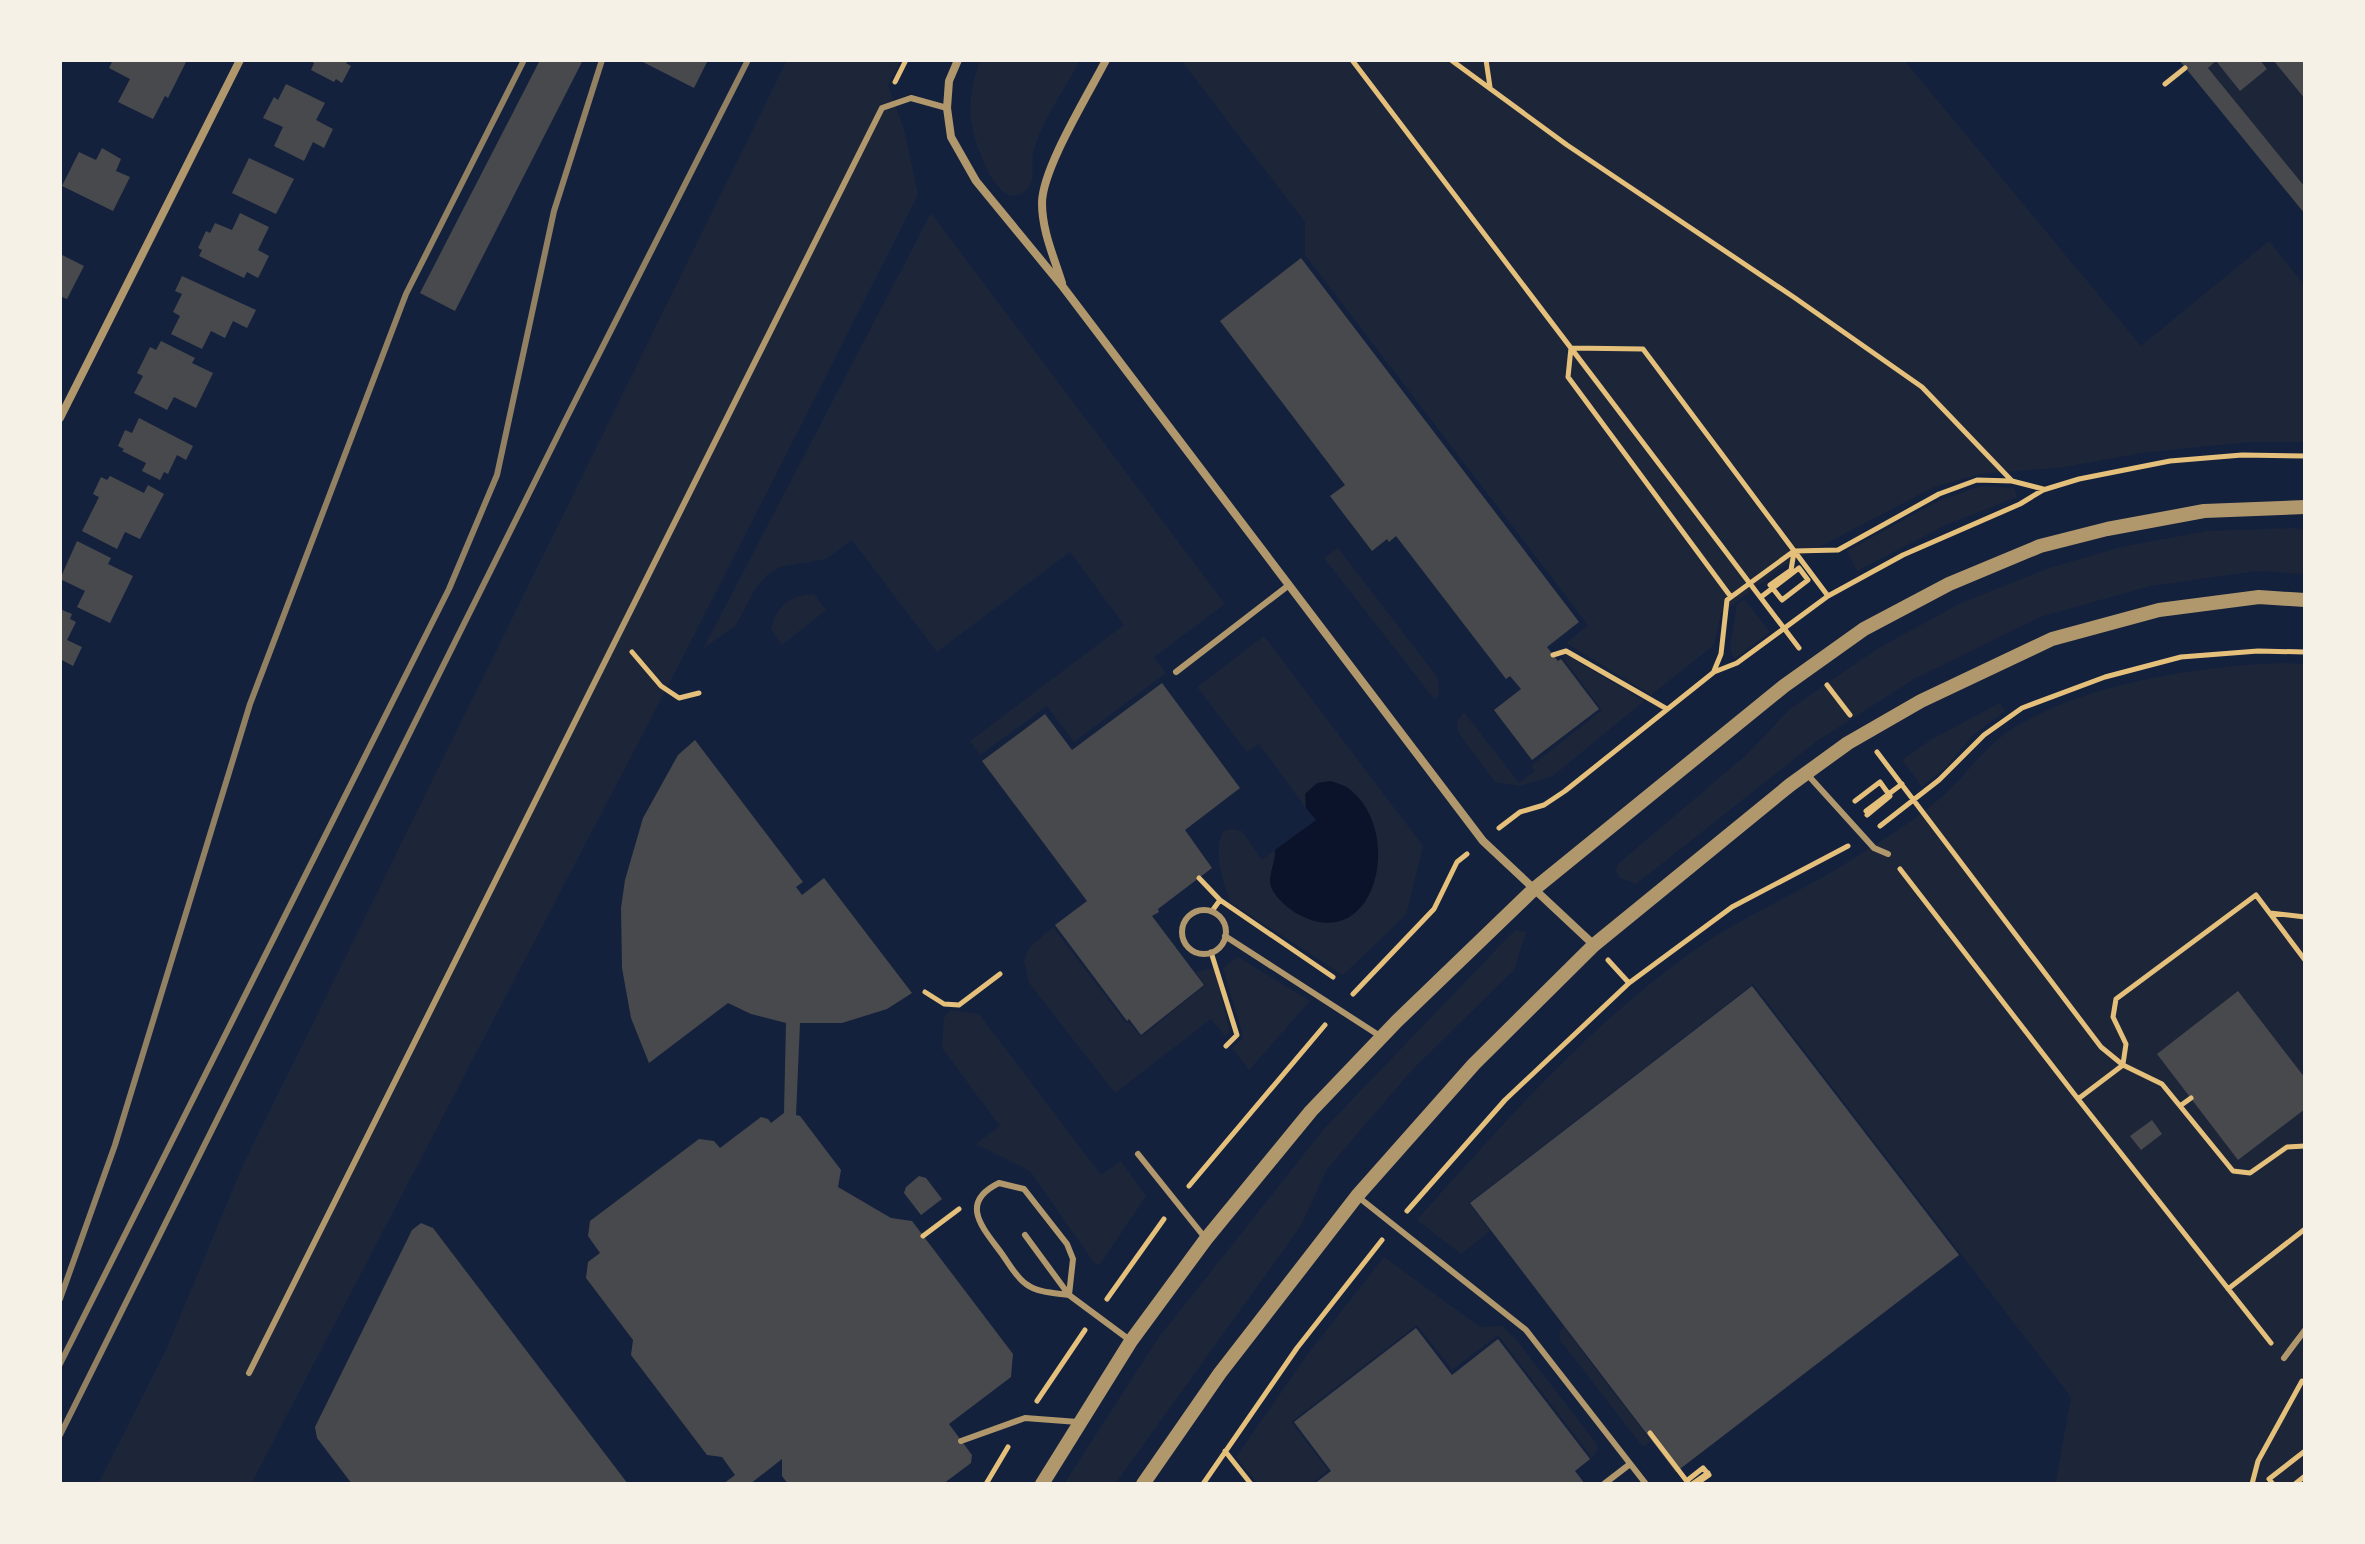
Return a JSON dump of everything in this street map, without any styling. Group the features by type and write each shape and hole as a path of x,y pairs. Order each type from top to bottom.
{"street":[{"path":"60,418 240,60"},
{"path":"958,60 949,81 947,108 951,137 976,181 1063,287 1483,841 1594,945"},
{"path":"1063,287 1045,228 1042,201 1047,176 1106,60"},
{"path":"1042,1484 1131,1341 1206,1239 1311,1111 1533,890 1784,686 1864,629 1949,584 2040,546 2107,529 2204,511 2305,507"},
{"path":"1143,1484 1220,1373 1357,1196 1474,1064 1594,945 1806,773 1848,743 1921,701 2052,639 2159,610 2259,597 2305,600"}],"lane":[{"path":"249,1373 882,108 911,98 947,108"},
{"path":"1176,672 1289,585"},
{"path":"1806,773 1874,848 1888,854"},
{"path":"1212,911 1223,921 1225,936 1217,949 1198,953 1186,946 1181,933 1190,914 1212,911"},
{"path":"1225,936 1382,1037"},
{"path":"1138,1154 1206,1239"},
{"path":"999,1183 1024,1189 1071,1252 1069,1295 1033,1288 1020,1278 978,1223 978,1201 987,1189 999,1183"},
{"path":"1357,1196 1526,1330 1646,1484"},
{"path":"1025,1235 1069,1295 1131,1341"},
{"path":"2284,1358 2305,1330"},
{"path":"961,1441 1025,1418 1078,1422"},
{"path":"1604,1484 1630,1464"}],"path":[{"path":"1352,60 1807,660"},
{"path":"1451,60 1567,145 1922,387 2012,481"},
{"path":"1486,60 1490,87"},
{"path":"2165,84 2185,68"},
{"path":"1571,348 1643,349 1828,596"},
{"path":"1571,348 1568,377 1731,597"},
{"path":"986,1484 1025,1418 1176,1202 1339,1009 1434,909 1457,862 1520,812 1544,805 1565,791 1714,672 1737,663 1828,596 1903,555 2020,504 2043,490 2079,479 2170,461 2242,455 2305,456"},
{"path":"1714,672 1721,654 1727,600 1794,551 1838,550 1939,494 1977,480 2012,481 2043,490"},
{"path":"1760,597 1780,582 1799,568 1808,580 1782,600 1770,585 1791,570 1794,551"},
{"path":"1553,655 1566,651 1667,709"},
{"path":"1203,1484 1297,1348 1395,1225 1505,1100 1629,983 1732,907 1863,837 1939,780 1984,735 2022,708 2105,677 2181,657 2258,651 2305,652"},
{"path":"640,660 661,686 679,698 699,693"},
{"path":"1826,684 1855,722"},
{"path":"1874,747 2101,1047 2123,1065 2162,1084 2233,1171 2250,1173 2287,1147 2305,1146"},
{"path":"1857,800 1880,782 1890,796 1862,819"},
{"path":"1866,811 1902,784"},
{"path":"1888,854 2303,1381 2258,1461 2252,1484"},
{"path":"1199,878 1220,900 1354,992"},
{"path":"2078,1099 2123,1065 2126,1044 2113,1017 2116,999 2256,895 2305,960"},
{"path":"1212,911 1220,900"},
{"path":"2270,913 2305,917"},
{"path":"1211,952 1237,1035 1226,1046"},
{"path":"925,992 944,1004 959,1005 1000,974"},
{"path":"2180,1106 2191,1098"},
{"path":"923,1236 965,1204 978,1201"},
{"path":"2228,1289 2305,1229"},
{"path":"1650,1433 1678,1470 1693,1483"},
{"path":"1225,1451 1251,1484"},
{"path":"2266,1484 2305,1452"},
{"path":"2273,1484 2269,1479 2305,1452"},
{"path":"2295,1484 2305,1476"}],"shaded area":[{"path":"787,60 901,60 888,85 905,133 918,195 683,657 251,1484 98,1484 166,1350 243,1165"},
{"path":"980,60 1080,60 1036,144 1030,185 1016,195 1006,193 997,185 982,158 973,129 971,97"},
{"path":"1181,60 1904,60 2141,346 2269,241 2305,286 2305,442 2249,442 2142,453 2064,467 1980,474 1934,487 1785,565 1721,614 1714,645 1651,695 1566,643 1588,625 1305,255 1305,222"},
{"path":"2262,60 2273,60 2305,99 2305,187 2208,68 2216,61 2240,90"},
{"path":"931,213 1225,604 1154,657 1166,673 1074,742 1047,706 980,755 970,741 1124,625 1070,552 937,652 852,540 826,559 780,567 767,575 755,589 736,625 703,649"},
{"path":"1981,486 2014,488 2017,497 1946,525 1857,571 1847,551 1938,501"},
{"path":"2305,530 2305,574 2257,571 2150,586 2040,617 1914,679 1817,741 1636,884 1620,878 1616,871 1618,864 1745,756 1790,709 1877,649 1963,602 2049,568 2121,547 2207,531"},
{"path":"1338,548 1438,678 1439,695 1435,700 1324,558"},
{"path":"814,594 826,610 782,645 771,629 780,608 797,597"},
{"path":"1744,599 1770,632 1734,659 1730,648 1737,605"},
{"path":"1264,636 1423,846 1406,915 1343,975 1231,903 1222,877 1220,839 1223,831 1233,829 1242,831 1262,860 1275,850 1270,882 1366,903 1306,794 1306,808 1259,744 1247,752 1197,687"},
{"path":"1565,654 1644,701 1553,776 1520,786 1495,782 1458,732 1457,721 1464,712 1519,783 1535,771 1531,766 1602,710 1562,657"},
{"path":"2305,664 2305,1484 2052,1484 2056,1481 2071,1397 1753,984 1469,1203 1490,1231 1461,1254 1417,1220 1546,1080 1651,983 1709,940 1835,870 1913,819 1945,794 1983,753 2009,731 2070,701 2141,680 2214,668"},
{"path":"2000,703 2005,711 1973,735 1947,766 1922,787 1902,760 1932,739"},
{"path":"1331,781 1348,788 1366,807 1376,832 1378,858 1374,884 1363,905 1346,919 1324,923 1288,907 1276,895 1270,881 1275,850 1316,820 1306,808 1305,794 1317,783"},
{"path":"1053,927 1126,1023 1129,1022 1141,1037 1205,985 1195,972 1214,968 1230,1032 1225,1036 1211,1019 1115,1093 1029,983 1024,960 1029,948"},
{"path":"1515,930 1526,932 1514,970 1413,1069 1327,1169 1300,1227 1115,1484 1064,1484 1159,1337 1324,1129"},
{"path":"1238,957 1310,1001 1249,1070 1232,1048 1243,1035 1223,968"},
{"path":"950,1010 979,1014 1101,1175 1121,1161 1146,1196 1101,1263 1097,1265 1093,1261 1030,1171 976,1144 1000,1126 942,1048 944,1018"},
{"path":"1384,1257 1480,1327 1502,1326 1515,1338 1596,1443 1598,1449 1592,1458 1498,1335 1452,1370 1417,1325 1291,1422 1328,1470 1311,1484 1258,1484 1236,1457 1307,1355"},
{"path":"1563,1326 1651,1441 1643,1447 1560,1340"}],"building":[{"path":"113,60 187,60 168,98 165,96 153,119 118,102 130,79 109,68"},
{"path":"309,60 348,60 346,63 351,66 342,83 336,79 334,82 311,70 314,63"},
{"path":"540,60 583,60 455,311 420,293"},
{"path":"639,60 708,60 694,88"},
{"path":"2179,60 2260,60 2267,69 2240,91 2216,61 2208,68 2305,187 2305,214"},
{"path":"2273,60 2305,60 2305,99"},
{"path":"286,84 325,103 316,120 333,129 324,148 313,142 304,161 274,146 283,127 263,118 274,97 278,100"},
{"path":"102,148 121,159 116,171 130,177 113,211 62,186 79,152 96,160"},
{"path":"249,158 294,179 276,214 232,193"},
{"path":"240,213 269,227 258,250 269,256 258,278 247,272 244,278 199,256 202,250 198,248 206,231 210,233 215,223 232,230"},
{"path":"60,254 84,266 67,299 60,296"},
{"path":"1301,258 1579,622 1547,647 1558,661 1561,659 1599,709 1532,760 1494,710 1521,689 1510,676 1506,679 1396,536 1372,551 1330,496 1345,485 1220,321"},
{"path":"182,276 256,310 247,328 233,321 225,338 211,331 202,349 171,334 180,316 173,312 182,294 175,291"},
{"path":"161,341 195,358 192,363 213,373 196,408 174,397 167,410 134,393 143,376 137,373 150,347 156,350"},
{"path":"139,418 193,446 186,460 177,455 168,474 164,472 160,480 142,471 146,463 118,446 125,430 132,433"},
{"path":"110,476 144,493 148,485 164,494 140,539 125,532 117,549 82,531 99,497 93,494 101,477 107,480"},
{"path":"77,541 111,558 108,564 133,576 110,623 77,607 85,591 60,579"},
{"path":"60,609 72,614 70,619 76,622 67,640 82,647 73,666 60,659"},
{"path":"1162,683 1240,788 1185,830 1212,868 1152,916 1204,985 1141,1035 1129,1019 1127,1021 1055,925 1087,901 982,761 1045,714 1072,750"},
{"path":"695,740 803,882 796,887 802,895 824,878 912,993 887,1009 842,1023 800,1023 796,1115 800,1116 841,1170 838,1187 891,1218 912,1221 1013,1354 1011,1377 949,1424 972,1455 971,1463 943,1484 788,1484 782,1476 782,1459 750,1484 723,1484 735,1475 722,1457 707,1455 631,1355 633,1340 586,1278 588,1262 600,1253 588,1236 590,1221 699,1139 714,1141 720,1148 761,1117 771,1123 784,1113 786,1023 751,1014 728,1003 649,1063 631,1018 622,968 621,908 625,880 643,818 678,755"},
{"path":"1752,986 1959,1255 1676,1472 1470,1203"},
{"path":"2238,991 2305,1078 2305,1109 2238,1160 2157,1054"},
{"path":"2152,1120 2162,1134 2141,1150 2130,1136"},
{"path":"919,1176 926,1178 942,1199 921,1215 904,1193 906,1187"},
{"path":"421,1223 433,1228 628,1484 352,1484 317,1438 315,1427 412,1230"},
{"path":"1416,1328 1452,1375 1498,1339 1590,1459 1575,1471 1585,1484 1314,1484 1331,1471 1294,1422"}],"railway":[{"path":"60,1299 115,1145 250,704 406,294 524,60"},
{"path":"60,1364 449,589 497,475 554,211 602,60"},
{"path":"60,1435 748,60"}]}
